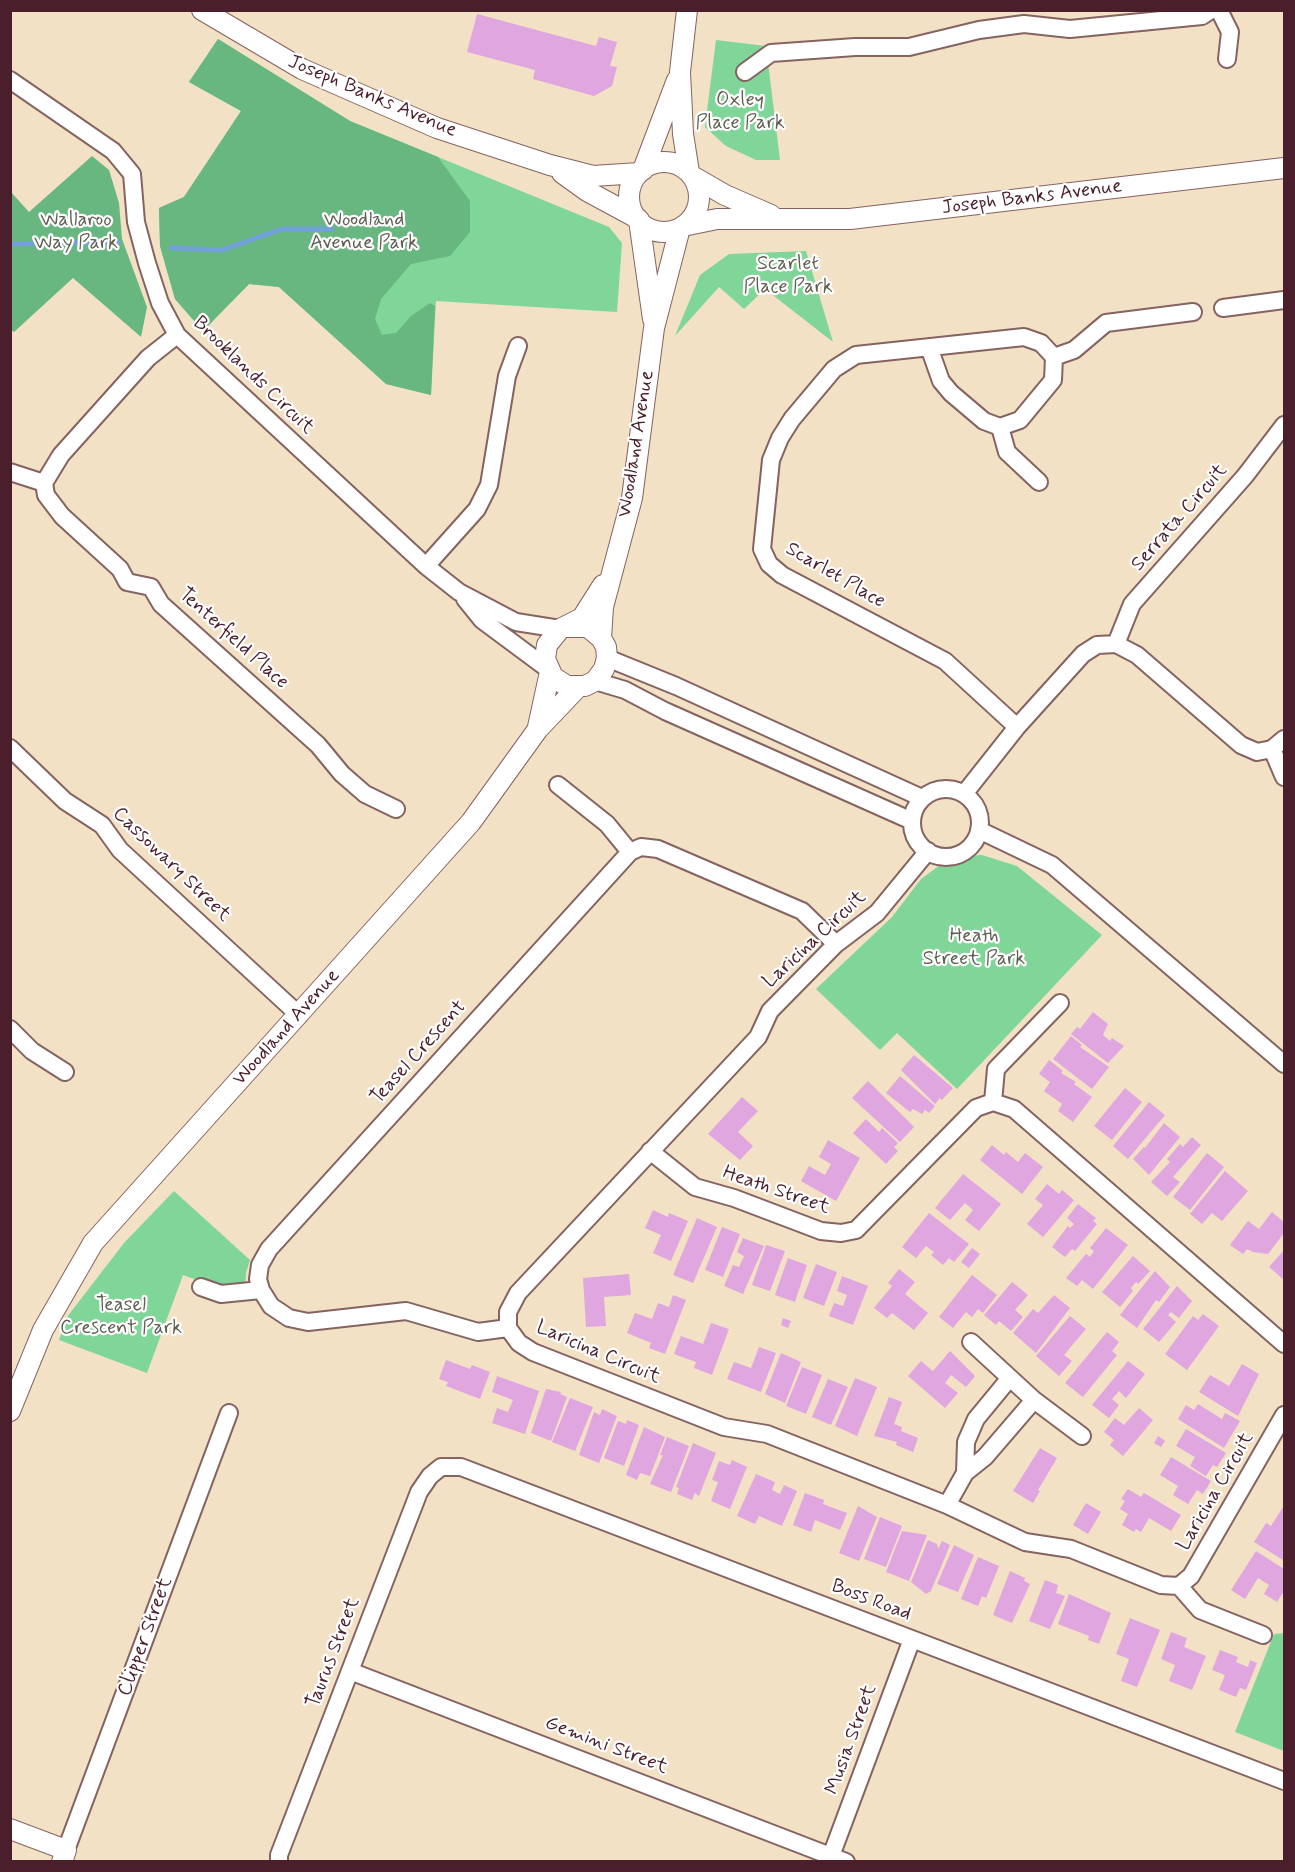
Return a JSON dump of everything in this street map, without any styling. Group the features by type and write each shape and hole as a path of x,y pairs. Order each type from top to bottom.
{"street":[{"name":"Joseph Banks Avenue","path":"202,10 262,48 369,100 437,128 550,165 602,177 641,172"},
{"path":"680,72 630,195 631,207 638,219 658,231 682,227 691,219 698,206 698,190 690,174 683,134 680,72 687,10"},
{"path":"745,72 771,53 855,47 909,47 1024,24 1070,29 1202,16 1212,10"},
{"path":"1219,10 1230,32 1227,59"},
{"name":"Brooklands Circuit","path":"10,80 113,151 132,174 136,222 147,263 160,303 177,335 426,566 459,592 516,622 563,628"},
{"path":"641,172 651,165 666,162 681,166 690,174"},
{"name":"Joseph Banks Avenue","path":"550,165 587,191 638,219"},
{"name":"Joseph Banks Avenue","path":"682,227 717,219 850,219 1284,168"},
{"name":"Joseph Banks Avenue","path":"690,174 725,195 779,218"},
{"name":"Woodland Avenue","path":"638,219 654,328"},
{"name":"Woodland Avenue","path":"10,1411 44,1330 73,1274 114,1216 299,1015 471,822 538,729 604,669 607,658 601,638 603,607 632,498 654,328 682,227"},
{"path":"1223,308 1284,300"},
{"path":"929,347 941,381 951,393 984,421 1000,427 1020,420 1053,380 1054,357 1074,350 1106,323 1194,312"},
{"path":"10,472 44,483 69,446 148,358 177,335"},
{"name":"Scarlet Place","path":"1017,727 945,661 782,575 769,564 762,549 771,460 780,438 792,419 834,369 856,355 1024,337 1041,343 1054,357"},
{"path":"426,566 477,508 489,485 507,376 518,346"},
{"name":"Serrata Circuit","path":"1116,644 1132,604 1245,476 1284,425"},
{"path":"1000,427 1007,452 1039,482"},
{"name":"Tenterfield Place","path":"44,483 46,495 62,516 120,569 127,582 151,586 161,604 318,745 342,774 365,794 396,809"},
{"name":"Woodland Avenue","path":"538,729 549,670 545,659 547,645 563,628 582,618 597,597 617,559"},
{"name":"Brooklands Circuit","path":"459,592 482,620 549,670"},
{"path":"563,628 588,627 601,638"},
{"path":"964,794 1017,727 1083,654 1097,645 1116,644 1137,655 1241,746 1257,752 1278,744 1284,777"},
{"path":"607,658 676,686 922,798"},
{"path":"549,670 562,683 625,690 665,711 912,821"},
{"name":"Cassowary Street","path":"10,748 64,801 102,825 120,850 299,1015"},
{"path":"558,786 606,824 630,852 641,848 658,849 802,911 836,944"},
{"path":"942,789 964,794 973,802 978,813 979,830 969,848 959,854 940,856 928,851 915,837 912,821 914,809 922,798 942,789"},
{"path":"979,830 1052,865 1284,1064"},
{"name":"Laricina Circuit","path":"928,851 877,913 836,944 770,1011 758,1037 518,1293 508,1312 508,1328 519,1343 533,1352 724,1427 767,1434 947,1505 1026,1542 1071,1549 1161,1585 1179,1586 1191,1576 1284,1415"},
{"name":"Teasel Crescent","path":"261,1290 258,1279 260,1265 269,1249 630,852"},
{"path":"1060,1003 996,1070 993,1102 1014,1109 1284,1344"},
{"path":"10,1029 32,1051 65,1072"},
{"name":"Heath Street","path":"650,1151 695,1187 734,1198 821,1232 841,1233 856,1230 976,1108 993,1102"},
{"path":"201,1287 221,1294 261,1290 271,1306 289,1318 308,1322 406,1311 478,1332 508,1328"},
{"path":"971,1342 997,1364 1009,1379 1082,1436"},
{"path":"965,1473 966,1442 976,1419 1009,1379"},
{"path":"947,1505 965,1473 984,1457 1034,1400"},
{"name":"Clipper Street","path":"64,1856 229,1413"},
{"name":"Boss Road","path":"441,1467 461,1467 1284,1781"},
{"name":"Taurus Street","path":"279,1862 279,1856 419,1492 430,1476 441,1467"},
{"path":"1179,1586 1200,1610 1263,1635"},
{"name":"Musia Street","path":"839,1859 912,1639"},
{"name":"Gemini Street","path":"350,1671 839,1859"},
{"path":"10,1829 64,1856"}],"green space":[{"name":"Woodland Avenue Park","path":"218,39 350,121 609,227 622,243 617,312 436,301 431,395 386,384 279,287 249,284 203,331 175,299 160,246 159,208 184,197 241,111 189,82"},
{"name":"Woodland Avenue Park","path":"218,39 350,121 438,157 470,201 470,232 450,256 411,264 381,299 375,319 382,335 396,333 411,316 430,303 435,306 431,395 386,384 279,287 249,284 203,331 175,299 160,246 159,208 184,197 241,111 189,82"},
{"name":"Oxley Place Park","path":"716,40 766,46 780,160 756,160 726,146 705,127"},
{"name":"Wallaroo Way Park","path":"92,156 109,170 119,203 122,239 147,307 141,337 73,278 14,332 10,329 11,192 29,212"},
{"name":"Scarlet Place Park","path":"806,251 833,342 765,289 744,309 719,287 675,336 700,275 729,254"},
{"name":"Heath Street Park","path":"982,855 1017,866 1102,935 957,1089 897,1033 880,1050 816,989 892,917 921,879 951,857"},
{"name":"Teasel Crescent Park","path":"174,1191 250,1260 246,1273 245,1290 222,1289 183,1275 147,1373 59,1340 67,1317 124,1243"},
{"path":"1284,1633 1284,1751 1235,1732 1274,1634"}],"building":[{"path":"477,14 596,46 599,37 617,42 610,66 617,67 612,86 594,96 533,79 535,70 467,52"},
{"path":"1093,1012 1108,1024 1103,1035 1110,1041 1112,1038 1124,1046 1108,1063 1071,1034 1077,1027 1080,1029"},
{"path":"1071,1036 1082,1045 1080,1047 1109,1067 1092,1089 1053,1059"},
{"path":"914,1055 953,1088 935,1104 901,1070"},
{"path":"1049,1060 1063,1071 1061,1073 1076,1082 1074,1084 1092,1097 1073,1122 1058,1111 1062,1104 1044,1091 1050,1082 1039,1074"},
{"path":"900,1076 935,1106 929,1113 925,1110 922,1114 913,1109 910,1112 886,1093"},
{"path":"868,1081 914,1127 900,1142 852,1098"},
{"path":"1125,1088 1142,1102 1112,1140 1094,1126"},
{"path":"742,1097 758,1111 738,1132 753,1146 740,1160 708,1134"},
{"path":"1149,1102 1165,1115 1128,1159 1113,1146"},
{"path":"866,1119 879,1132 882,1128 898,1143 894,1147 898,1151 886,1164 853,1133"},
{"path":"1164,1123 1180,1137 1149,1175 1133,1159 1145,1148"},
{"path":"1192,1137 1201,1145 1173,1177 1180,1182 1167,1196 1151,1182 1170,1162 1167,1159 1180,1144 1183,1147"},
{"path":"828,1140 860,1158 836,1201 801,1181 809,1166 825,1175 831,1164 819,1157"},
{"path":"992,1145 1004,1155 1006,1152 1018,1162 1025,1153 1043,1167 1022,1194 980,1160"},
{"path":"1207,1153 1224,1167 1190,1210 1173,1197"},
{"path":"1225,1171 1248,1191 1222,1221 1212,1213 1202,1224 1190,1214"},
{"path":"963,1174 1001,1204 979,1231 965,1220 973,1210 965,1203 950,1220 935,1208"},
{"path":"1047,1184 1059,1194 1062,1190 1074,1200 1043,1237 1027,1224 1043,1205 1035,1199"},
{"path":"1078,1204 1096,1218 1093,1221 1097,1224 1075,1251 1072,1249 1065,1257 1052,1247 1068,1226 1070,1228 1074,1224 1067,1218"},
{"path":"653,1210 668,1217 669,1213 688,1221 671,1261 653,1253 661,1235 645,1228"},
{"path":"1272,1212 1284,1222 1284,1233 1268,1254 1247,1249 1243,1254 1230,1245 1248,1221 1259,1229"},
{"path":"929,1213 969,1244 954,1262 949,1258 943,1265 931,1255 934,1252 926,1246 916,1258 902,1247"},
{"path":"697,1218 717,1227 693,1283 673,1275"},
{"path":"722,1227 740,1234 723,1277 705,1270"},
{"path":"1106,1228 1128,1245 1093,1289 1082,1280 1077,1286 1066,1278 1086,1254 1090,1257 1094,1251 1090,1248"},
{"path":"743,1238 764,1246 743,1294 724,1286 733,1265 739,1267 744,1256 737,1252"},
{"path":"766,1245 785,1251 770,1291 752,1285"},
{"path":"972,1248 980,1254 969,1268 961,1262"},
{"path":"1284,1250 1284,1280 1269,1267"},
{"path":"1133,1256 1150,1271 1131,1288 1133,1291 1120,1307 1102,1292"},
{"path":"788,1258 807,1265 795,1302 775,1295"},
{"path":"816,1264 837,1272 824,1306 803,1298"},
{"path":"899,1269 915,1282 905,1294 928,1313 914,1330 892,1313 887,1318 874,1308 892,1286 888,1283"},
{"path":"1155,1271 1170,1287 1159,1302 1156,1300 1137,1328 1120,1315"},
{"path":"629,1274 631,1295 604,1297 606,1326 586,1327 583,1278"},
{"path":"972,1275 997,1295 983,1313 978,1309 972,1317 966,1312 953,1328 939,1317"},
{"path":"842,1276 868,1286 853,1325 829,1316 834,1303 843,1306 847,1295 837,1291"},
{"path":"1012,1282 1028,1295 1015,1310 1023,1317 1011,1331 999,1321 996,1325 984,1315"},
{"path":"1177,1286 1192,1301 1179,1318 1171,1312 1168,1315 1176,1322 1159,1342 1143,1329"},
{"path":"673,1295 686,1300 665,1354 649,1348 651,1343 627,1333 635,1313 652,1319 658,1303 669,1307"},
{"path":"1054,1295 1070,1308 1036,1353 1013,1333 1033,1309 1038,1313"},
{"path":"1203,1314 1219,1326 1187,1370 1165,1354 1193,1316 1198,1320"},
{"path":"1070,1316 1086,1329 1064,1355 1072,1361 1059,1376 1036,1356"},
{"path":"783,1318 791,1321 788,1328 781,1325"},
{"path":"711,1323 729,1329 712,1375 694,1368 696,1362 674,1354 681,1336 703,1344"},
{"path":"1107,1332 1119,1342 1112,1351 1117,1355 1083,1397 1065,1383"},
{"path":"759,1347 776,1353 761,1392 727,1379 734,1362 751,1368"},
{"path":"950,1351 975,1376 966,1387 951,1375 945,1383 958,1393 945,1408 908,1376 921,1361 933,1371"},
{"path":"781,1353 801,1362 785,1403 765,1394"},
{"path":"446,1360 470,1369 472,1365 490,1372 480,1399 446,1386 448,1382 439,1379"},
{"path":"1128,1361 1145,1374 1126,1398 1119,1391 1112,1399 1119,1405 1109,1418 1092,1405"},
{"path":"1242,1364 1259,1374 1238,1416 1199,1392 1210,1375 1229,1386"},
{"path":"802,1367 822,1375 806,1414 786,1406"},
{"path":"497,1376 539,1391 525,1434 492,1423 497,1408 508,1412 513,1400 492,1392"},
{"path":"855,1378 877,1387 857,1436 835,1426"},
{"path":"828,1379 848,1387 831,1425 812,1417"},
{"path":"546,1389 561,1392 560,1394 567,1397 551,1441 531,1433"},
{"path":"889,1397 902,1402 894,1424 902,1427 901,1431 918,1438 913,1452 896,1445 897,1442 874,1436"},
{"path":"570,1398 593,1407 575,1451 552,1442"},
{"path":"1198,1404 1222,1419 1225,1413 1240,1421 1224,1448 1178,1419 1186,1405 1194,1410"},
{"path":"1139,1408 1153,1420 1123,1456 1110,1445 1114,1440 1104,1432 1115,1418 1124,1425"},
{"path":"602,1409 617,1416 599,1463 579,1455 594,1412 600,1415"},
{"path":"627,1420 639,1425 624,1466 604,1458 618,1421 626,1424"},
{"path":"644,1427 665,1437 650,1476 640,1473 637,1480 626,1475"},
{"path":"1186,1429 1226,1453 1217,1467 1213,1465 1206,1476 1190,1466 1195,1457 1176,1446"},
{"path":"1158,1436 1165,1441 1161,1447 1154,1443"},
{"path":"667,1437 689,1446 671,1492 650,1484 663,1455 660,1455"},
{"path":"693,1443 716,1453 699,1496 695,1493 692,1500 677,1494 679,1488 676,1487"},
{"path":"1040,1448 1057,1458 1033,1503 1013,1491"},
{"path":"1171,1457 1211,1481 1203,1494 1197,1490 1188,1504 1173,1495 1178,1486 1160,1475"},
{"path":"732,1460 747,1467 730,1509 711,1501 718,1482 712,1480 719,1461 730,1465"},
{"path":"756,1474 775,1482 772,1490 780,1494 784,1485 797,1491 782,1526 759,1516 755,1524 737,1516"},
{"path":"1128,1489 1141,1497 1144,1493 1181,1515 1171,1531 1149,1518 1141,1532 1136,1529 1134,1532 1122,1525 1128,1514 1120,1509 1125,1501 1121,1499"},
{"path":"805,1493 824,1500 823,1504 847,1513 840,1530 815,1520 811,1532 793,1525"},
{"path":"1086,1503 1101,1512 1088,1534 1073,1525"},
{"path":"858,1506 877,1517 859,1561 839,1553"},
{"path":"1283,1507 1283,1560 1254,1542 1266,1523 1271,1526"},
{"path":"880,1517 902,1526 886,1567 864,1559"},
{"path":"902,1531 927,1535 909,1581 886,1572"},
{"path":"928,1540 937,1544 938,1549 942,1541 950,1545 931,1591 926,1594 911,1582"},
{"path":"954,1545 974,1555 958,1592 937,1584"},
{"path":"1256,1551 1284,1569 1284,1591 1277,1602 1264,1594 1269,1585 1258,1578 1245,1599 1231,1590"},
{"path":"978,1557 999,1566 986,1598 982,1596 978,1606 961,1599"},
{"path":"1010,1571 1025,1578 1024,1581 1030,1584 1012,1623 993,1615"},
{"path":"1045,1580 1058,1585 1056,1593 1065,1596 1050,1629 1029,1621"},
{"path":"1069,1594 1111,1613 1099,1644 1088,1640 1089,1636 1058,1624"},
{"path":"1130,1618 1160,1630 1137,1687 1121,1681 1129,1659 1116,1654"},
{"path":"1171,1632 1187,1638 1184,1647 1206,1656 1192,1690 1169,1681 1175,1665 1161,1659"},
{"path":"1220,1650 1238,1657 1236,1662 1248,1667 1250,1660 1257,1663 1246,1690 1240,1688 1236,1697 1219,1690 1225,1675 1212,1670"}],"waterway":[{"path":"171,248 222,250 282,229 332,229"},
{"path":"10,244 118,242"}]}
